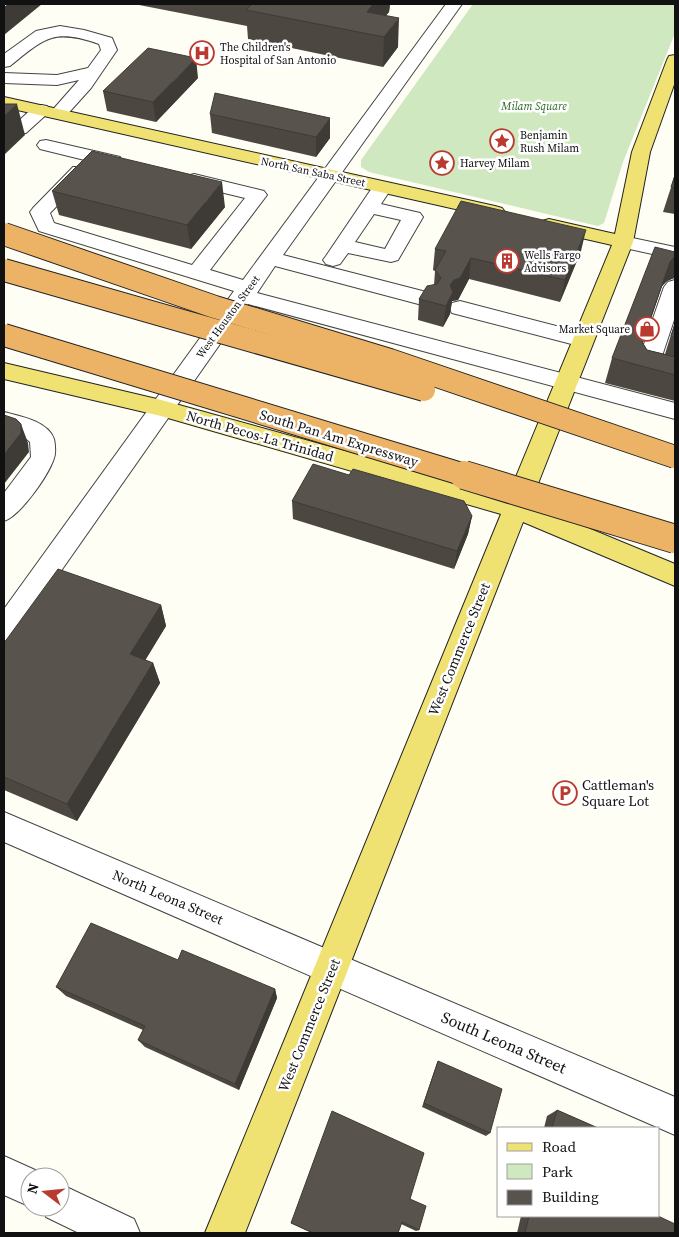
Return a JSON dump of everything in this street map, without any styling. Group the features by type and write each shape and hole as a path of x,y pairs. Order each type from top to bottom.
{"highway":[{"path":"4,234 215,307 390,360 675,457"},
{"path":"4,270 675,461"},
{"name":"South Pan Am Expressway","path":"4,335 675,539"}],"main road":[{"name":"West Commerce Street","path":"225,1233 623,242 641,152 675,60"},
{"name":"North San Saba Street","path":"4,102 623,242"},
{"name":"North Pecos-La Trinidad","path":"6,374 161,408 515,508 675,574"}],"street":[{"name":"West Houston Street","path":"4,629 161,408 454,4"},
{"path":"4,62 43,33 57,31 91,36 106,41 109,50 46,145 133,166"},
{"path":"26,46 17,60 10,78 57,80 94,72"},
{"path":"20,129 41,110"},
{"path":"94,157 40,212 46,227 197,272 246,293 675,411"},
{"path":"194,180 257,196 197,272"},
{"path":"325,272 383,187"},
{"path":"343,246 391,256 413,217 369,207"},
{"path":"623,242 675,253"},
{"path":"271,258 426,299"},
{"path":"675,288 647,367 675,374"},
{"path":"460,308 583,340"},
{"path":"4,420 30,429 42,440 43,457 32,476 4,511"},
{"name":"North Leona Street","path":"4,827 332,967"},
{"name":"South Leona Street","path":"332,967 675,1116"},
{"path":"4,1175 20,1183"},
{"path":"70,1208 120,1233"}],"green space":[{"name":"Milam Square","path":"473,4 675,4 675,33 623,162 604,223 598,226 589,224 369,172 361,167 361,160"}],"building":[{"path":"252,4 373,4 367,12 399,18 384,37 246,10"},
{"path":"148,48 196,58 153,102 103,91"},
{"path":"215,93 330,118 316,137 210,114"},
{"path":"4,104 17,104 4,116"},
{"path":"92,151 222,182 187,225 52,191"},
{"path":"675,175 675,188 671,187"},
{"path":"461,201 586,230 565,280 471,258 460,278 454,280 450,285 453,292 446,306 419,299 427,286 437,284 441,278 435,270 446,251 435,249"},
{"path":"655,247 675,252 675,256 670,262 642,342 647,350 675,357 675,375 612,358"},
{"path":"675,324 675,338 671,336"},
{"path":"4,415 16,419 21,424 21,433 4,455"},
{"path":"313,464 349,475 353,469 464,501 472,516 457,551 292,501"},
{"path":"58,569 161,605 130,654 153,663 67,804 4,777 4,643"},
{"path":"91,923 178,960 182,950 275,989 235,1084 138,1040 145,1026 56,987"},
{"path":"438,1061 502,1089 490,1133 424,1103"},
{"path":"557,1110 596,1127 552,1127"},
{"path":"332,1111 424,1153 410,1199 426,1206 419,1230 402,1222 398,1233 313,1233 291,1223"},
{"path":"659,1216 675,1224 675,1233 525,1233 529,1217"}],"place":[{"name":"The Children's Hospital of San Antonio","path":"202,53"},
{"name":"Benjamin Rush Milam","path":"502,141"},
{"name":"Harvey Milam","path":"442,163"},
{"name":"Wells Fargo Advisors","path":"507,261"},
{"name":"Market Square","path":"647,329"},
{"name":"Cattleman's Square Lot","path":"565,793"}]}
